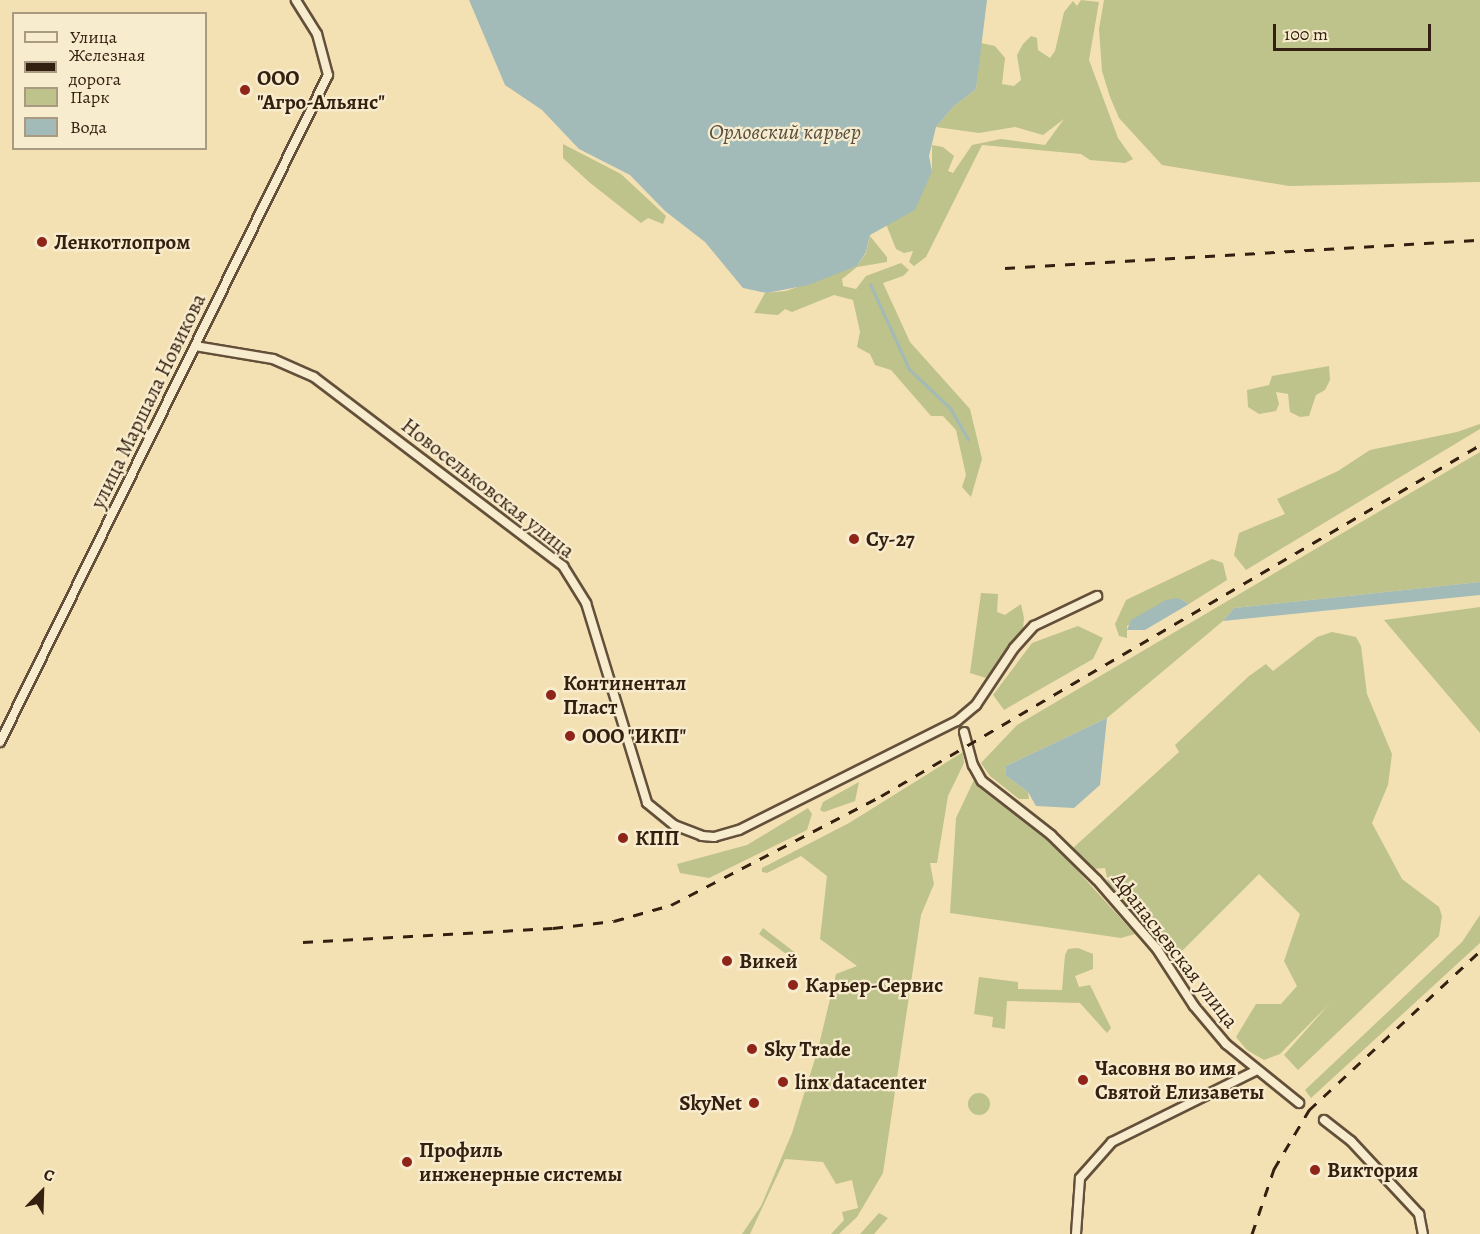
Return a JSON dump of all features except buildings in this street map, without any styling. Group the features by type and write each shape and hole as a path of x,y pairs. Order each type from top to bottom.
{"street":[{"name":"улица Маршала Новикова","path":"0,742 328,75 317,34 296,0"},
{"name":"Новосельковская улица","path":"195,346 273,360 314,377 563,566 586,603 647,803 674,825 714,837 739,830 957,721 976,705 1034,626 1097,596"},
{"name":"Афанасьевская улица","path":"964,732 973,765 982,781 1051,835 1097,880 1157,949 1194,1006 1255,1071 1299,1103"},
{"path":"1076,1234 1080,1178 1112,1142 1255,1071"},
{"path":"1324,1120 1351,1141 1419,1214 1423,1234"}],"green space":[{"path":"1081,0 1099,2 1089,60 1118,138 1133,159 1125,163 1090,160 1081,154 982,145 926,257 914,266 909,262 913,251 904,253 896,249 886,224 932,171 932,145 943,147 954,156 948,171 953,173 972,145 1001,139 1045,145 1064,119 1043,135 1015,127 979,133 936,127 953,107 976,89 981,43 995,46 1005,58 1002,84 1014,86 1021,80 1017,55 1023,44 1031,36 1037,38 1038,50 1050,58 1055,51 1064,12 1073,1 1077,6"},
{"path":"1104,0 1480,0 1480,182 1289,186 1162,165 1119,118 1110,97 1102,71 1099,29"},
{"path":"563,144 621,174 666,216 663,224 648,218 641,223 589,182 563,158"},
{"path":"870,236 887,257 887,262 857,267 842,279 843,286 856,289 866,276 901,263 909,270 903,276 883,283 910,342 970,409 982,459 971,497 962,487 966,475 956,430 943,416 931,416 891,370 875,365 870,354 857,347 860,332 853,300 834,295 792,312 785,309 778,315 754,313 765,293 786,291 857,266 866,253"},
{"path":"1329,366 1330,380 1325,390 1316,395 1309,416 1300,417 1290,412 1288,394 1276,392 1279,404 1276,411 1259,414 1248,407 1247,390 1269,385 1272,376"},
{"path":"1480,424 1480,429 1246,570 1234,555 1239,533 1285,514 1277,499 1338,471 1370,450 1457,432"},
{"path":"1480,452 1480,582 1234,608 1223,621 1107,718 1006,766 1005,775 1028,792 1029,799 1019,799 990,776 981,763 1017,725"},
{"path":"1212,559 1223,563 1227,580 1189,604 1179,598 1127,626 1127,638 1119,636 1115,624 1126,600"},
{"path":"981,593 998,594 997,612 1005,615 1021,604 1024,618 1023,629 986,678 970,673"},
{"path":"1480,607 1480,733 1384,620"},
{"path":"1078,626 1103,638 1093,659 1004,710 993,695 1032,643"},
{"path":"1332,632 1356,637 1361,646 1367,694 1392,754 1388,785 1372,823 1402,879 1439,907 1442,916 1439,936 1298,1070 1284,1055 1330,1003 1280,1054 1264,1060 1247,1050 1236,1037 1256,1004 1281,1004 1297,986 1284,961 1300,914 1259,874 1176,957 1108,882 1105,868 1094,869 1073,848 1179,752 1175,745 1249,676 1266,664 1273,671 1317,637"},
{"path":"963,752 964,763 948,796 937,863 930,863 934,884 921,915 883,1173 857,1217 839,1234 831,1234 844,1220 842,1212 858,1208 852,1180 836,1184 823,1162 785,1159 750,1234 742,1234 761,1206 792,1133 818,1049 836,974 857,966 820,939 827,876 801,856 767,873 762,872 762,868 849,823"},
{"path":"974,780 1055,846 1135,934 1121,938 950,913 956,818"},
{"path":"859,782 855,801 824,812 820,810 823,802"},
{"path":"808,808 812,814 807,830 709,878 680,873 677,864 747,845"},
{"path":"1480,915 1480,943 1311,1098 1305,1090 1462,942"},
{"path":"763,928 797,954 793,959 759,934"},
{"path":"1078,948 1093,954 1093,969 1075,976 1079,987 1090,985 1111,1028 1107,1033 1080,1003 1007,1001 1005,1029 992,1027 993,1017 974,1014 979,977 1018,982 1018,989 1062,990 1065,955 1068,949"},
{"path":"979,1093 987,1096 990,1104 987,1112 979,1115 971,1112 968,1104 971,1096"},
{"path":"879,1213 888,1218 874,1234 860,1234"}],"water":[{"name":"Орловский карьер","path":"469,0 987,0 976,89 953,107 936,127 929,156 932,171 915,210 870,235 866,252 857,266 808,285 767,293 743,288 705,242 665,211 630,175 579,149 542,110 505,85"},
{"path":"1480,582 1480,595 1223,621 1234,608"},
{"path":"1179,598 1189,604 1145,630 1127,630 1131,620 1166,600"},
{"path":"1107,718 1100,785 1074,808 1036,806 1028,792 1005,775 1006,766"}],"waterway":[{"path":"870,284 909,369 950,408 968,439"}],"railway":[{"path":"1005,268 1480,240"},
{"path":"303,942 553,928 614,921 671,905 881,796 1480,445"},
{"path":"1252,1234 1274,1169 1309,1110 1480,951"}],"place":[{"name":"ООО \"Агро-Альянс\"","path":"245,90"},
{"name":"Ленкотлопром","path":"42,242"},
{"name":"Су-27","path":"854,539"},
{"name":"Континентал Пласт","path":"551,695"},
{"name":"ООО \"ИКП\"","path":"570,736"},
{"name":"КПП","path":"623,838"},
{"name":"Викей","path":"727,961"},
{"name":"Карьер-Сервис","path":"793,985"},
{"name":"Sky Trade","path":"752,1049"},
{"name":"Часовня во имя Святой Елизаветы","path":"1083,1080"},
{"name":"linx datacenter","path":"783,1082"},
{"name":"SkyNet","path":"754,1103"},
{"name":"Профиль инженерные системы","path":"407,1162"},
{"name":"Виктория","path":"1315,1170"}]}
